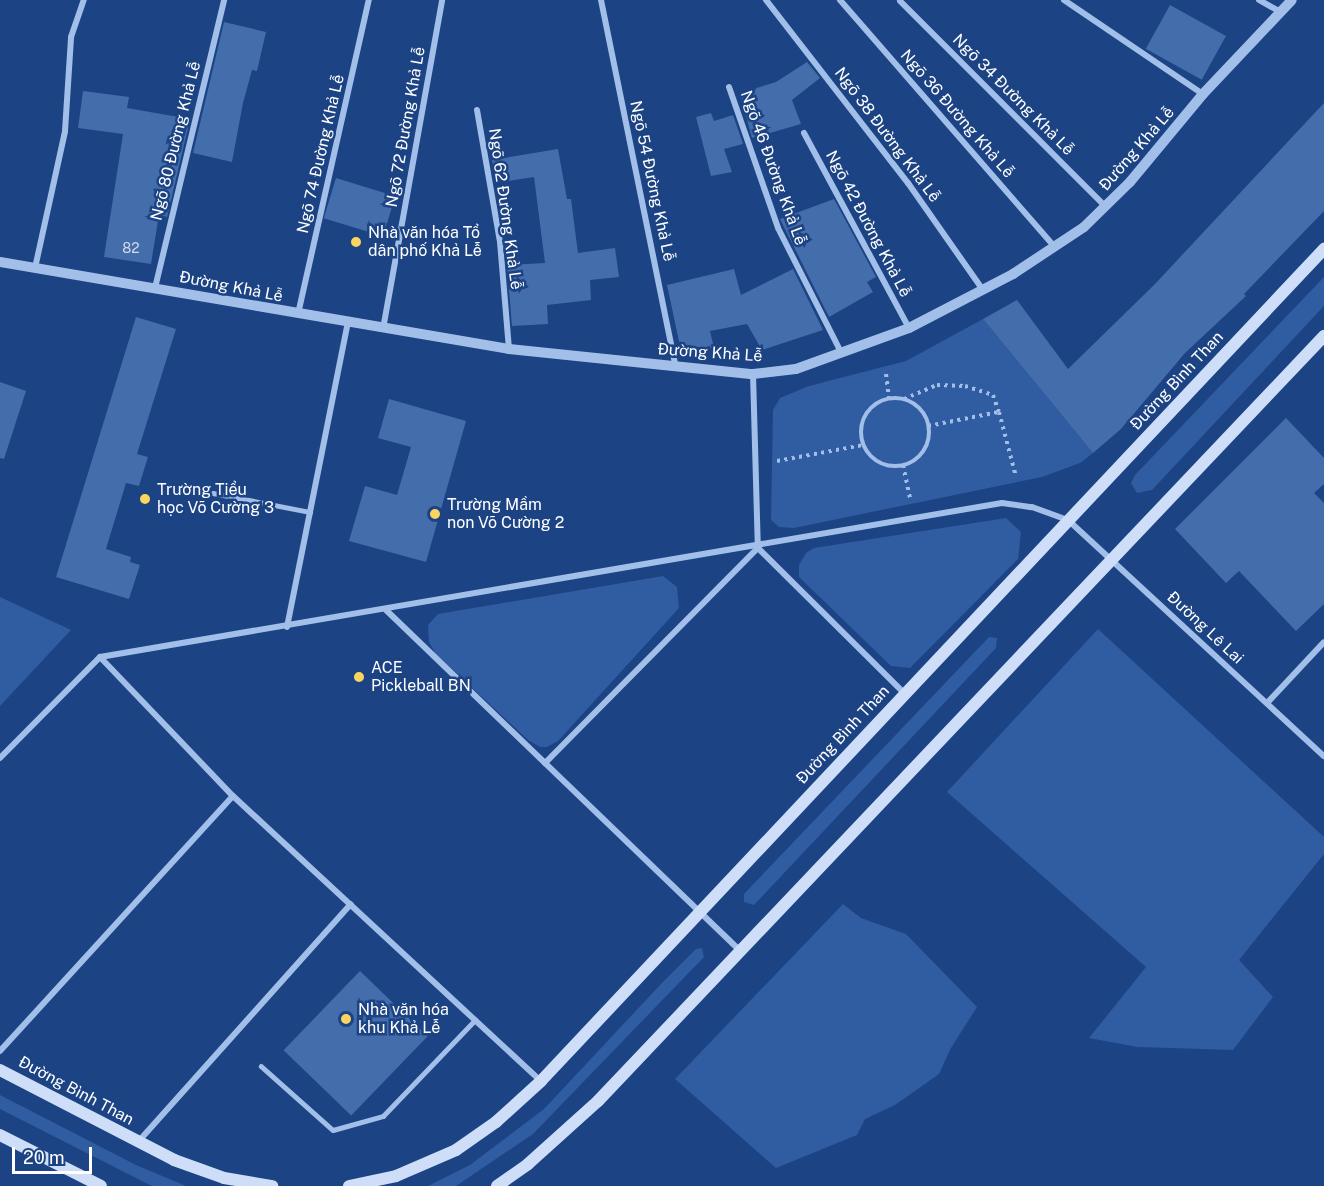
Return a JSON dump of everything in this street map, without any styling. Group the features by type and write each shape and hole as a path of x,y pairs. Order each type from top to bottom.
{"main road":[{"name":"Đường Bình Than","path":"349,1186 423,1166 456,1150 496,1122 542,1081 904,693 1324,249"},
{"path":"496,1186 528,1164 598,1101 1324,336"},
{"name":"Đường Bình Than","path":"0,1070 138,1142 200,1170 272,1186"},
{"path":"0,1135 101,1186"}],"street":[{"path":"35,268 65,131 71,37 84,0"},
{"name":"Ngõ 80 Đường Khả Lễ","path":"154,288 224,0"},
{"name":"Ngõ 74 Đường Khả Lễ","path":"298,315 369,0"},
{"name":"Ngõ 72 Đường Khả Lễ","path":"383,329 442,0"},
{"name":"Ngõ 54 Đường Khả Lễ","path":"601,0 676,367"},
{"name":"Ngõ 38 Đường Khả Lễ","path":"766,0 908,183 983,290"},
{"name":"Ngõ 36 Đường Khả Lễ","path":"840,0 1055,247"},
{"path":"1064,0 1203,94"},
{"path":"1259,0 1281,12"},
{"name":"Đường Khả Lễ","path":"0,262 298,315 509,349 753,374 796,369 909,328 983,290 1055,247 1106,207 1203,94 1292,0"},
{"name":"Ngõ 34 Đường Khả Lễ","path":"900,1 1106,207"},
{"name":"Ngõ 46 Đường Khả Lễ","path":"729,87 778,228 842,354"},
{"name":"Ngõ 62 Đường Khả Lễ","path":"477,110 500,242 509,349"},
{"name":"Ngõ 42 Đường Khả Lễ","path":"804,133 909,328"},
{"path":"287,627 348,323"},
{"path":"753,374 758,548 904,693"},
{"path":"0,758 90,663 100,657 758,548 987,504 1016,504 1068,520"},
{"name":"Đường Lê Lai","path":"1068,520 1324,756"},
{"path":"545,763 758,548"},
{"path":"386,610 699,914 739,950"},
{"path":"1267,703 1324,642"},
{"path":"100,657 233,796 542,1081"},
{"path":"0,1050 233,796"},
{"path":"138,1142 351,904"}],"lane":[{"path":"213,493 310,512"},
{"path":"261,1066 333,1131 383,1116 475,1020"}],"path":[{"path":"886,374 890,399"},
{"path":"903,399 921,410 928,426 923,452 903,465 879,462 863,445 862,424 866,414 890,399 903,399 937,385 964,386 993,395 1016,477"},
{"path":"928,426 999,412"},
{"path":"777,461 863,445"},
{"path":"903,465 910,498"}],"shaded area":[{"path":"1324,277 1324,306 1152,490 1137,493 1131,483 1135,475"},
{"path":"983,319 1093,453 1080,463 1042,477 794,528 779,527 771,520 773,410 780,398 809,386 906,361"},
{"path":"1006,518 1021,532 1018,559 910,668 891,666 799,577 799,565 806,553 814,548"},
{"path":"663,576 677,587 679,608 558,741 547,747 540,747 528,740 435,653 429,642 428,625 438,614"},
{"path":"0,597 71,630 0,706"},
{"path":"1098,629 1324,837 1324,854 1239,960 1273,997 1233,1050 1137,1047 1089,1038 1146,967 947,792"},
{"path":"989,637 997,638 996,648 754,905 744,902 744,894"},
{"path":"843,904 861,918 906,934 977,1007 951,1048 939,1074 895,1105 865,1119 857,1135 776,1168 675,1079"},
{"path":"702,948 704,957 533,1134 456,1186 428,1186 470,1165 544,1109 660,985 696,949"},
{"path":"0,1095 136,1165 186,1186 152,1186 0,1109"}],"building":[{"path":"1170,5 1226,36 1202,80 1146,49"},
{"path":"224,22 266,32 257,71 252,70 243,103 232,162 193,153"},
{"path":"807,62 820,78 792,100 801,124 752,138 740,93 776,82"},
{"path":"83,91 129,97 127,108 190,119 167,217 159,215 151,264 104,257 123,134 78,128"},
{"path":"1324,103 1324,211 1244,294 1246,296 1185,353 1121,429 1093,453 983,319 1017,300 1068,369 1155,284"},
{"path":"711,113 714,121 733,115 743,144 724,149 732,172 711,176 696,117"},
{"path":"558,149 567,199 571,199 578,253 615,248 619,277 590,280 591,300 547,305 548,324 512,326 507,265 545,263 534,177 496,183 492,160"},
{"path":"336,178 395,196 383,236 324,218"},
{"path":"834,199 876,277 867,282 873,292 829,317 780,219"},
{"path":"734,269 741,295 793,269 823,330 762,350 747,324 710,331 714,348 680,346 667,285"},
{"path":"136,317 176,329 137,454 148,457 139,486 126,483 106,549 131,557 130,562 140,565 129,599 56,577"},
{"path":"0,382 26,391 4,459 0,458"},
{"path":"389,399 466,421 426,562 349,541 365,486 397,495 411,447 378,438"},
{"path":"1286,418 1324,458 1324,484 1314,493 1324,503 1324,604 1296,631 1239,571 1226,583 1175,529"},
{"path":"360,971 428,1036 351,1115 284,1050"}],"place":[{"name":"Nhà văn hóa Tổ dân phố Khả Lễ","path":"356,242"},
{"name":"Trường Tiểu học Võ Cường 3","path":"145,499"},
{"name":"Trường Mầm non Võ Cường 2","path":"435,514"},
{"name":"ACE Pickleball BN","path":"359,677"},
{"name":"Nhà văn hóa khu Khả Lễ","path":"346,1019"}]}
